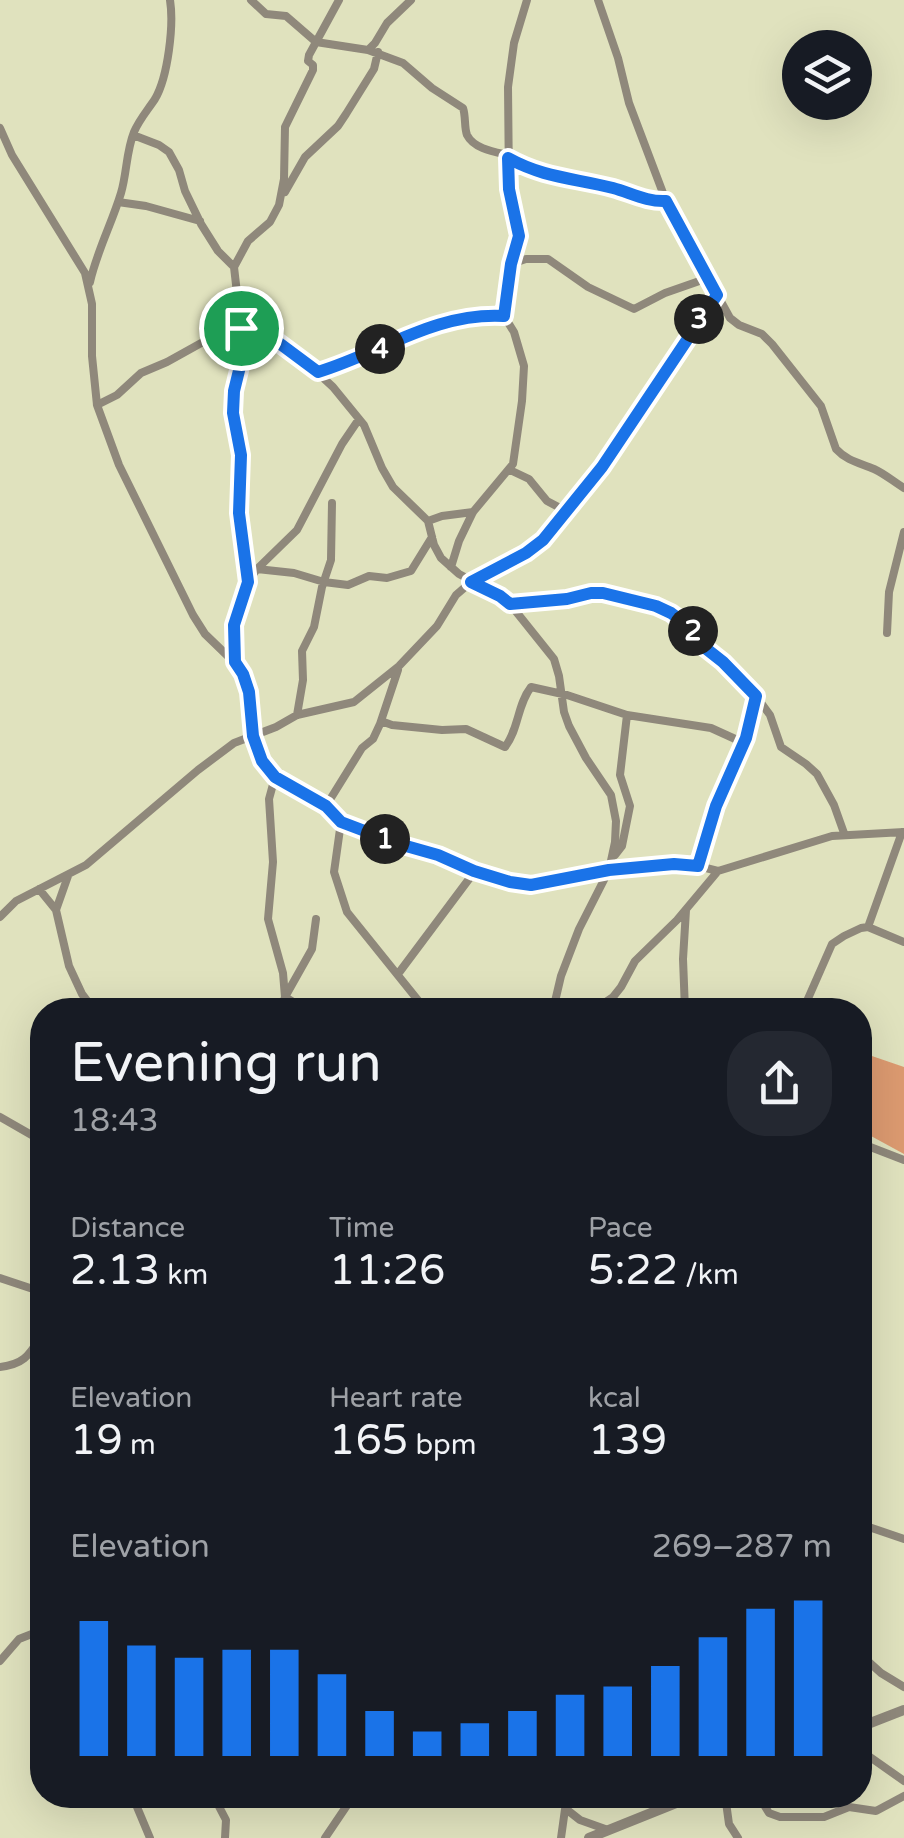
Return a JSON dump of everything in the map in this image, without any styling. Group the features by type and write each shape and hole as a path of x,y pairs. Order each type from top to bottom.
{"street":[{"path":"89,286 118,202 133,135 161,84 170,32 170,0"},
{"path":"251,0 266,14 286,16 316,42 373,51 403,63 461,106 466,114 467,135 482,148 508,156 530,170 666,201"},
{"path":"283,196 285,127 313,70 308,60 339,0"},
{"path":"248,582 239,513 241,455 233,413 245,346 234,267 248,241 270,222 305,157 346,114 374,69 373,51 387,23 412,0"},
{"path":"452,567 458,541 473,512 510,470 516,450 524,366 514,332 504,316 519,236 509,189 507,123 510,64 527,0"},
{"path":"598,0 629,103 666,201 717,295 734,322 765,336 821,406 836,449 904,488"},
{"path":"0,128 12,155 85,273 97,405 119,465 193,614 205,634 243,674 249,692 253,736 262,761 275,777 326,806 341,822 474,871 531,885 609,870 674,864 718,871 844,833 903,832 868,927"},
{"path":"133,135 169,152 200,221 213,244 234,267"},
{"path":"118,202 200,221"},
{"path":"511,264 548,259 588,287 634,308 708,278"},
{"path":"0,917 16,901 86,866 234,743 297,715 354,702 399,666 437,626 456,595 543,540 602,467 717,295"},
{"path":"318,372 346,364 431,326 504,316"},
{"path":"97,405 117,395 141,373 220,331 236,326 275,340 318,372 359,418 388,480 428,522 441,558 471,582 510,604 554,660 564,712 578,745 614,803 616,830 609,870 580,929 556,998"},
{"path":"235,662 234,625 248,582 297,530 359,418"},
{"path":"510,470 529,479 547,501 566,511"},
{"path":"297,715 304,680 302,652 314,627 331,560 332,504"},
{"path":"428,522 473,512"},
{"path":"886,633 889,592 904,532"},
{"path":"257,569 352,584 369,576 387,578 409,572 432,538"},
{"path":"510,604 603,593 671,613 691,628 704,647 756,696 770,715 781,747 817,774 844,833"},
{"path":"326,806 362,748 373,739 399,666"},
{"path":"381,722 466,730 506,748 523,698 532,687 627,715 710,728 744,743"},
{"path":"698,866 716,806 744,743 756,696"},
{"path":"613,857 622,846 630,806 620,775 627,715"},
{"path":"275,777 269,799 272,862 268,919 283,973 285,997"},
{"path":"341,822 334,872 344,901 354,922 417,998"},
{"path":"398,974 474,871"},
{"path":"612,998 635,961 718,871"},
{"path":"56,910 68,876"},
{"path":"39,889 56,910 69,966 85,998"},
{"path":"685,998 686,909"},
{"path":"285,997 312,949 316,919"},
{"path":"809,998 832,944 868,927 904,942"},
{"path":"0,1117 30,1134"},
{"path":"872,1148 904,1160"},
{"path":"0,1278 30,1288"},
{"path":"0,1368 24,1361 30,1352"},
{"path":"872,1528 904,1538"},
{"path":"0,1661 19,1639 30,1635"},
{"path":"872,1664 904,1687"},
{"path":"872,1722 904,1710"},
{"path":"872,1758 904,1781"},
{"path":"856,1808 876,1811 904,1796"},
{"path":"137,1808 150,1838"},
{"path":"221,1808 226,1820 225,1838"},
{"path":"325,1838 345,1808"},
{"path":"588,1838 663,1808"},
{"path":"727,1808 729,1824 738,1838"},
{"path":"766,1808 769,1814 796,1818 827,1816 847,1808"},
{"path":"560,1838 566,1809 580,1820 608,1830"}],"shaded area":[{"path":"872,1056 904,1067 904,1154 872,1137"}],"route":[{"path":"508,158 552,176 666,201 717,295 602,467 543,540 471,582 510,604 603,593 656,606 691,628 704,647 756,696 746,738 716,806 698,866 674,864 609,870 531,885 510,882 341,822 326,806 275,777 262,761 253,736 249,692 235,662 234,625 248,582 239,513 241,455 233,413 245,346 241,328 275,340 318,372 346,364 417,330 447,322 504,316 519,236 509,189 508,158"}]}
